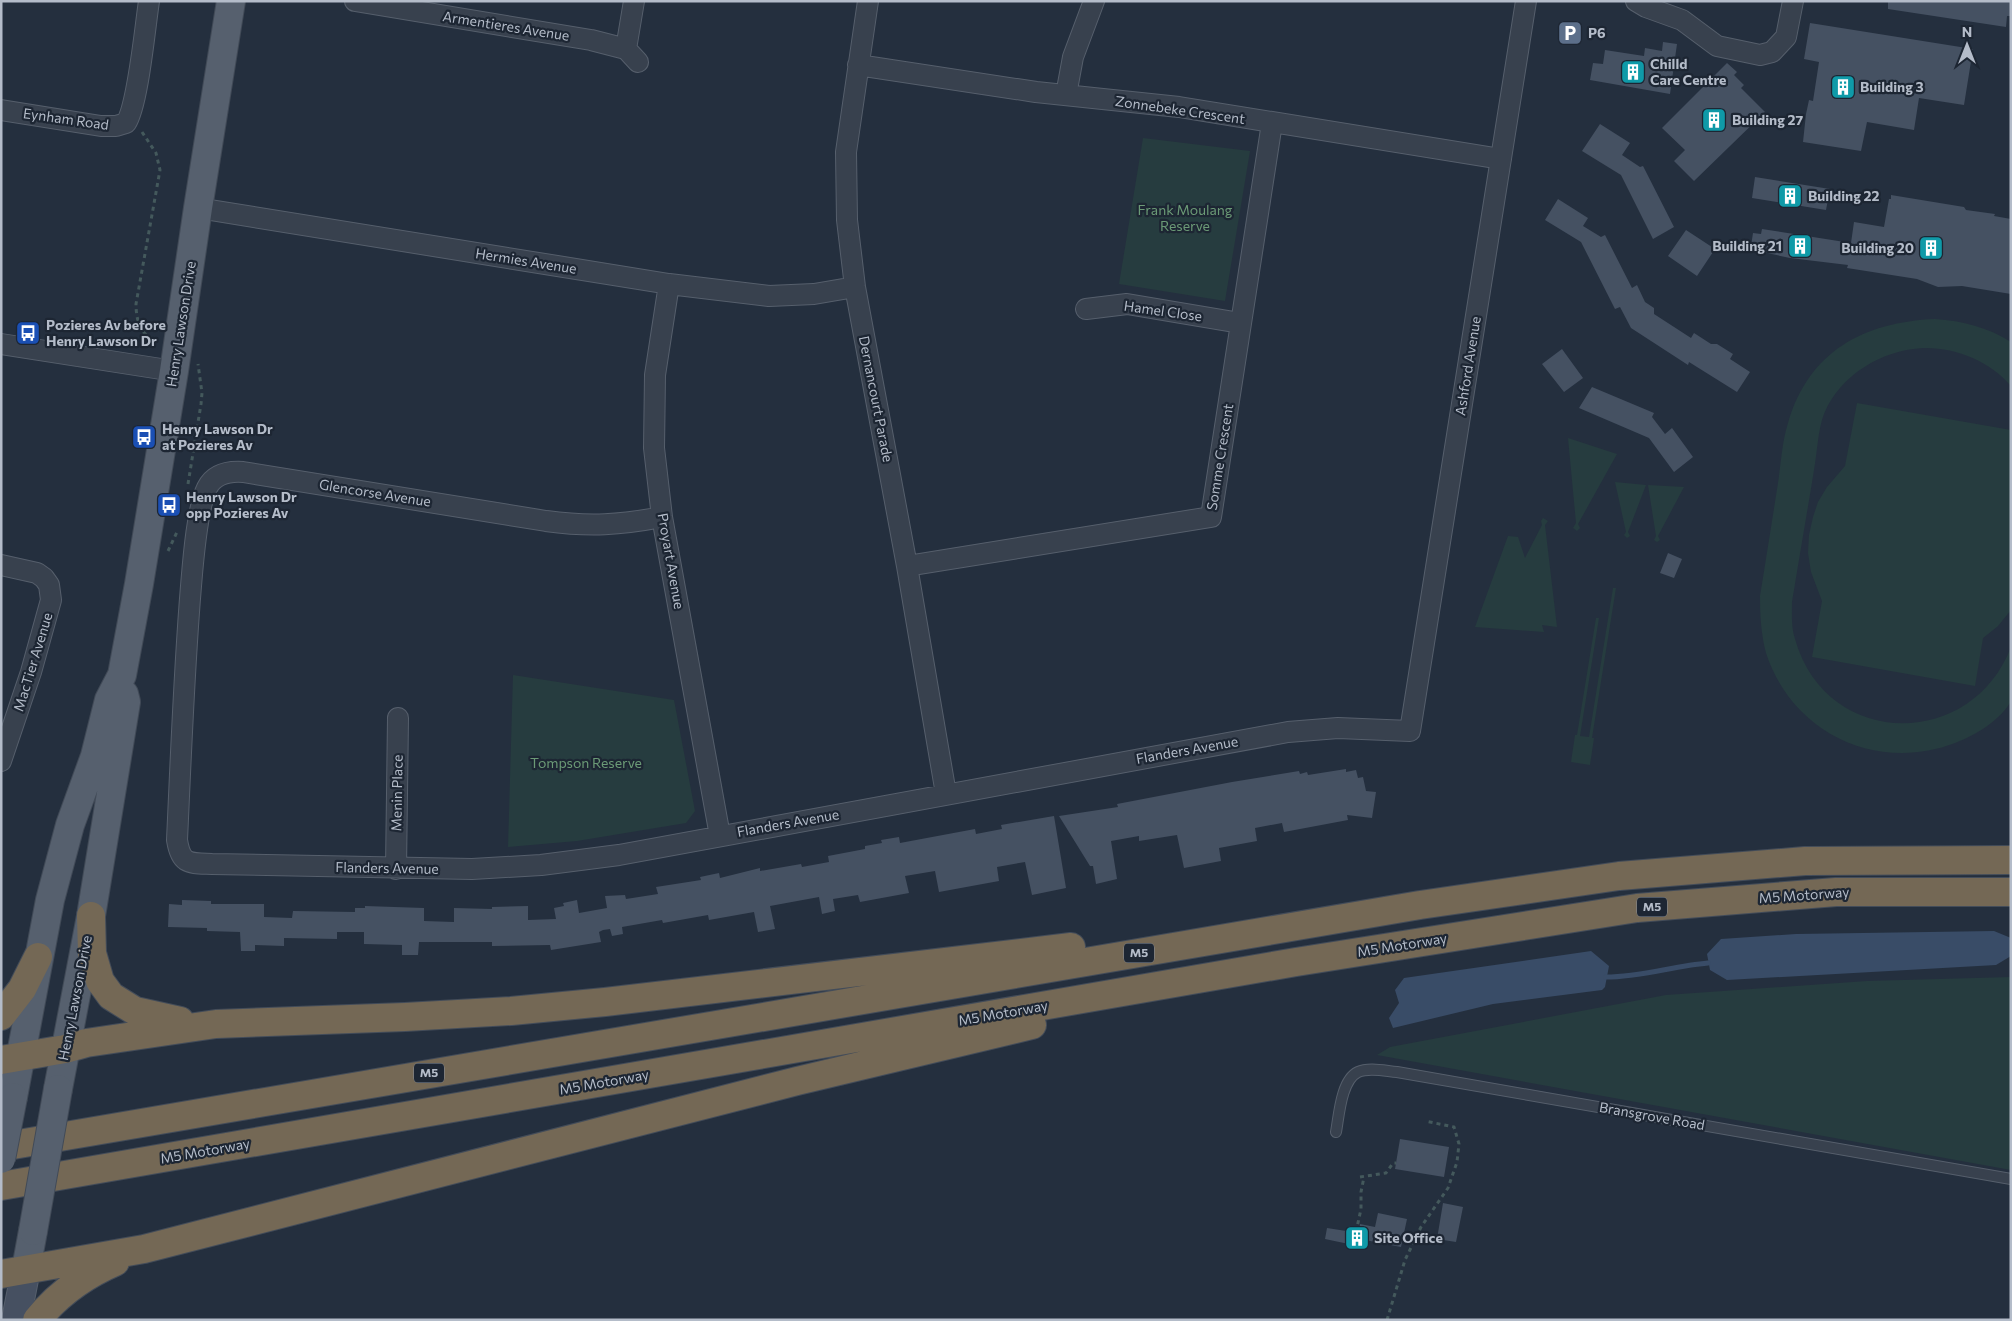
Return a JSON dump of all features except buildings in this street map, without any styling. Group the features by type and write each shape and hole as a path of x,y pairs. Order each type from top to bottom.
{"highway":[{"name":"M5","path":"1,1147 1420,905 1619,876 1796,862 2011,860"},
{"name":"M5 Motorway","path":"1,1186 1296,962 1637,908 1836,892 2011,892"},
{"path":"10,1059 65,1049 95,1041 216,1024 511,1011 605,1002 1420,905"},
{"path":"91,916 92,953 100,981 110,996 135,1012 171,1020 216,1024"},
{"path":"1,1016 22,989 38,957"},
{"path":"14,1271 144,1249 863,1064 1296,962"},
{"path":"38,1320 65,1291 100,1269 144,1249"}],"main road":[{"name":"Henry Lawson Drive","path":"1,1160 13,1097 10,1059 38,957 50,900 70,825 94,756 109,700 122,675 139,584 186,365 198,208 231,1"},
{"name":"Henry Lawson Drive","path":"16,1320 14,1271 33,1231 91,916 126,702 122,675"}],"street":[{"path":"133,123 134,96 149,1"},
{"name":"Armentieres Avenue","path":"355,1 591,40 632,56 634,1"},
{"name":"Dernancourt Parade","path":"868,1 846,152 846,220 855,287 907,566 946,794"},
{"path":"1066,95 1073,57 1094,1"},
{"name":"Ashford Avenue","path":"1410,731 1526,1"},
{"path":"1636,1 1646,7 1682,20 1717,46 1760,56 1772,52 1786,37 1793,1"},
{"name":"Zonnebeke Crescent","path":"858,65 1036,92 1179,107 1501,159"},
{"name":"Eynham Road","path":"1,110 101,126 133,123"},
{"name":"Somme Crescent","path":"907,566 1211,517 1272,123"},
{"name":"Hermies Avenue","path":"198,208 669,284 769,296 814,294 855,287"},
{"name":"Proyart Avenue","path":"669,284 655,374 654,448 662,517 720,836"},
{"name":"Hamel Close","path":"1086,309 1127,304 1240,323"},
{"path":"1,344 186,365"},
{"name":"Glencorse Avenue","path":"177,840 187,636 193,558 203,498 208,487 222,474 243,472 537,520 585,526 624,524 662,517"},
{"name":"MacTier Avenue","path":"1,565 37,572 49,585 51,600 31,672 1,761"},
{"name":"Menin Place","path":"396,869 398,718"},
{"name":"Flanders Avenue","path":"177,840 180,855 192,863 396,869 472,869 541,865 619,855 1288,732 1338,728 1410,731"}],"lane":[{"name":"Bransgrove Road","path":"1336,1132 1345,1087 1351,1076 1359,1071 1374,1070 1397,1072 2011,1179"}],"path":[{"path":"133,123 156,153 160,170 136,304 136,316 139,326 150,339 155,340"},
{"path":"186,365 201,387 201,404 187,487"},
{"path":"165,558 180,525"},
{"path":"1387,1320 1405,1260 1421,1227 1448,1188 1457,1162 1459,1144 1454,1127 1425,1121"},
{"path":"1356,1232 1361,1209 1362,1177 1386,1173 1393,1162 1396,1163"}],"green space":[{"name":"Frank Moulang Reserve","path":"1143,138 1250,151 1225,301 1119,284"},
{"path":"1935,319 1955,321 1974,326 1993,332 2011,342 2011,386 1993,369 1971,357 1947,350 1923,348 1908,350 1878,359 1864,367 1840,388 1831,400 1822,420 1792,602 1795,639 1812,675 1836,701 1866,717 1900,723 1933,719 1965,705 1992,681 2011,647 2010,703 1993,722 1955,743 1926,751 1896,753 1868,749 1841,739 1817,725 1796,705 1778,681 1766,653 1761,624 1760,596 1786,430 1797,398 1810,377 1825,359 1843,345 1863,334 1885,326 1909,321"},
{"path":"1857,403 2011,430 2011,610 1998,626 1983,638 1975,686 1812,657 1822,601 1811,572 1808,553 1809,535 1818,502 1827,487 1845,466"},
{"path":"1568,438 1617,454 1578,524 1580,528 1577,531 1573,528 1576,523"},
{"path":"1615,482 1646,485 1628,532 1630,536 1627,538 1624,535 1626,532"},
{"path":"1648,485 1684,487 1658,536 1660,540 1657,542 1654,540 1656,536"},
{"path":"1543,518 1548,521 1545,525 1557,627 1542,625 1544,632 1475,627 1508,536 1518,537 1525,558 1542,525 1541,521"},
{"path":"1613,588 1616,588 1592,738 1594,738 1590,765 1571,762 1596,618 1599,618 1580,736 1589,737"},
{"name":"Tompson Reserve","path":"513,675 674,700 695,811 686,823 577,841 508,847"},
{"path":"2011,977 2011,1170 1377,1055 1390,1047 1666,995 1867,981"}],"water":[{"path":"1994,931 2011,938 2011,956 1996,965 1727,980 1710,970 1707,954 1721,939 1796,934"},
{"path":"1591,951 1609,966 1605,987 1602,990 1493,1004 1393,1028 1389,1018 1399,1003 1395,990 1404,978"}],"waterway":[{"path":"1606,977 1619,977 1708,963"}],"place":[{"name":"P6","path":"1570,33"},
{"name":"Chilld Care Centre","path":"1633,72"},
{"name":"Building 3","path":"1843,87"},
{"name":"Building 27","path":"1714,120"},
{"name":"Building 22","path":"1790,196"},
{"name":"Building 21","path":"1800,246"},
{"name":"Building 20","path":"1931,248"},
{"name":"Pozieres Av before Henry Lawson Dr","path":"28,333"},
{"name":"Henry Lawson Dr at Pozieres Av","path":"144,437"},
{"name":"Henry Lawson Dr opp Pozieres Av","path":"169,505"},
{"name":"Site Office","path":"1357,1238"}]}
